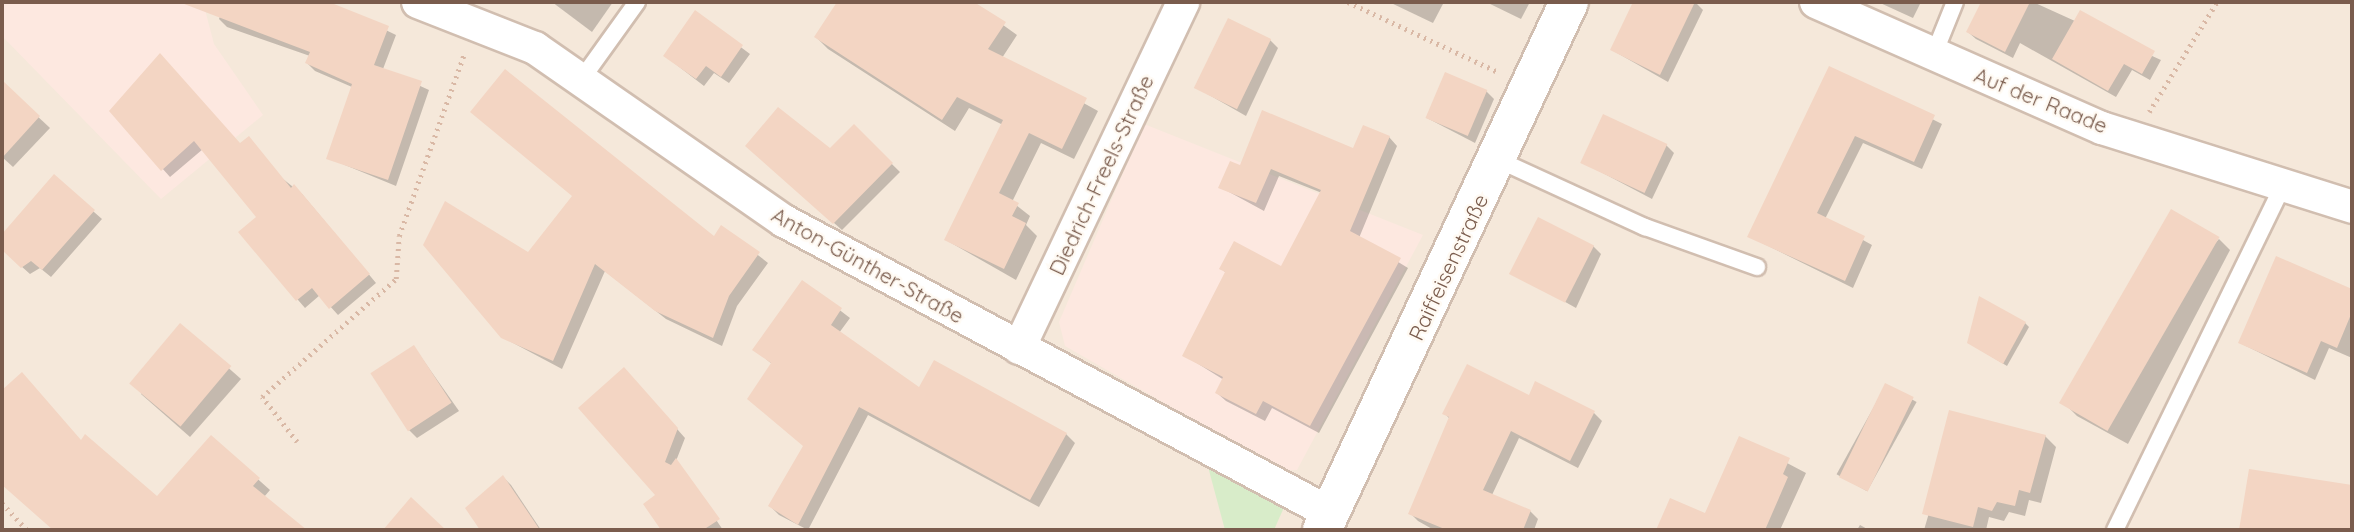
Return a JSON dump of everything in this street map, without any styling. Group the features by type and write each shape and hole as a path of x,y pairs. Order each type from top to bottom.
{"street":[{"name":"Diedrich-Freels-Straße","path":"1019,348 1184,2"},
{"name":"Raiffeisenstraße","path":"1326,522 1499,160 1569,2"},
{"name":"Auf der Raade","path":"1816,2 2102,128 2135,133 2352,207"},
{"name":"Anton-Günther-Straße","path":"428,3 476,20 535,48 783,221 1019,348 1326,522"}],"lane":[{"path":"581,80 637,2"},
{"path":"1934,54 1955,2"},
{"path":"1499,160 1646,227 1758,267"},
{"path":"2115,530 2284,184"}],"path":[{"path":"1349,2 1511,78"},
{"path":"2135,133 2217,2"},
{"path":"297,442 262,397 396,279 399,236 476,20"},
{"path":"2,503 27,530"}],"shaded area":[{"path":"2,2 2352,2 2352,530 2,530"},
{"path":"2,2 203,2 214,44 263,115 161,199 2,36"},
{"path":"1144,124 1423,235 1297,470 1281,470 1065,346 1059,322"}],"green space":[{"path":"1207,463 1285,505 1274,530 1225,530"}],"building":[{"path":"179,2 329,2 389,26 374,65 422,81 388,180 326,159 352,84 305,63 310,52"},
{"path":"837,2 974,2 1006,22 988,49 1087,98 1062,149 1029,133 999,193 1019,203 1012,216 1026,223 1004,269 944,240 1003,120 957,97 942,120 814,37"},
{"path":"1633,2 1695,2 1660,75 1610,50"},
{"path":"1981,2 2030,2 2005,52 1966,32"},
{"path":"695,10 743,45 721,77 706,66 696,79 663,56"},
{"path":"2080,10 2155,51 2142,74 2124,64 2108,91 2052,59"},
{"path":"1228,18 1271,39 1237,109 1194,88"},
{"path":"160,53 240,143 249,136 291,188 294,184 370,274 329,309 312,288 296,301 238,232 256,217 194,141 161,171 109,111"},
{"path":"1829,66 1935,115 1914,162 1855,136 1817,213 1865,236 1845,281 1747,237"},
{"path":"505,69 714,236 721,225 760,252 729,296 713,338 655,311 595,264 553,361 501,338 423,245 445,201 528,252 572,196 470,112"},
{"path":"1445,72 1487,90 1468,136 1425,118"},
{"path":"2,80 40,116 2,158"},
{"path":"778,107 830,148 854,124 893,163 833,224 745,146"},
{"path":"1262,110 1353,148 1363,125 1390,136 1350,231 1401,258 1310,426 1263,401 1256,414 1215,393 1223,377 1182,356 1225,272 1219,269 1234,241 1281,266 1321,190 1271,169 1256,203 1218,188 1230,161 1240,165"},
{"path":"1603,114 1667,144 1645,193 1580,163"},
{"path":"54,174 95,210 42,270 31,261 21,268 2,250 2,234"},
{"path":"2171,209 2219,237 2107,431 2059,403"},
{"path":"1538,217 1594,246 1565,303 1509,274"},
{"path":"2276,256 2352,289 2352,312 2337,348 2321,341 2307,373 2238,343"},
{"path":"802,280 842,308 831,325 919,387 934,360 1067,433 1030,500 859,407 798,525 768,506 803,446 747,399 771,363 752,350"},
{"path":"1979,296 2026,322 2003,364 1967,343"},
{"path":"180,323 231,366 181,427 129,384"},
{"path":"414,345 452,403 408,431 370,373"},
{"path":"1467,364 1529,395 1535,381 1595,411 1570,461 1511,431 1483,490 1531,510 1523,530 1447,530 1408,514 1449,417 1442,414"},
{"path":"624,367 678,428 665,462 671,465 676,458 720,519 703,530 661,530 643,504 655,495 578,408"},
{"path":"22,372 81,440 85,434 157,496 211,435 260,478 253,486 307,530 53,530 2,485 2,390"},
{"path":"1885,383 1914,397 1868,491 1839,477"},
{"path":"1949,410 2046,435 2030,493 2019,490 2015,506 1997,502 1992,511 1978,507 1973,527 1922,514"},
{"path":"1739,436 1790,458 1783,474 1788,477 1765,530 1656,530 1670,498 1705,513"},
{"path":"2249,469 2352,485 2352,530 2239,530"},
{"path":"503,475 540,530 480,530 465,508"},
{"path":"411,497 446,530 383,530"}]}
